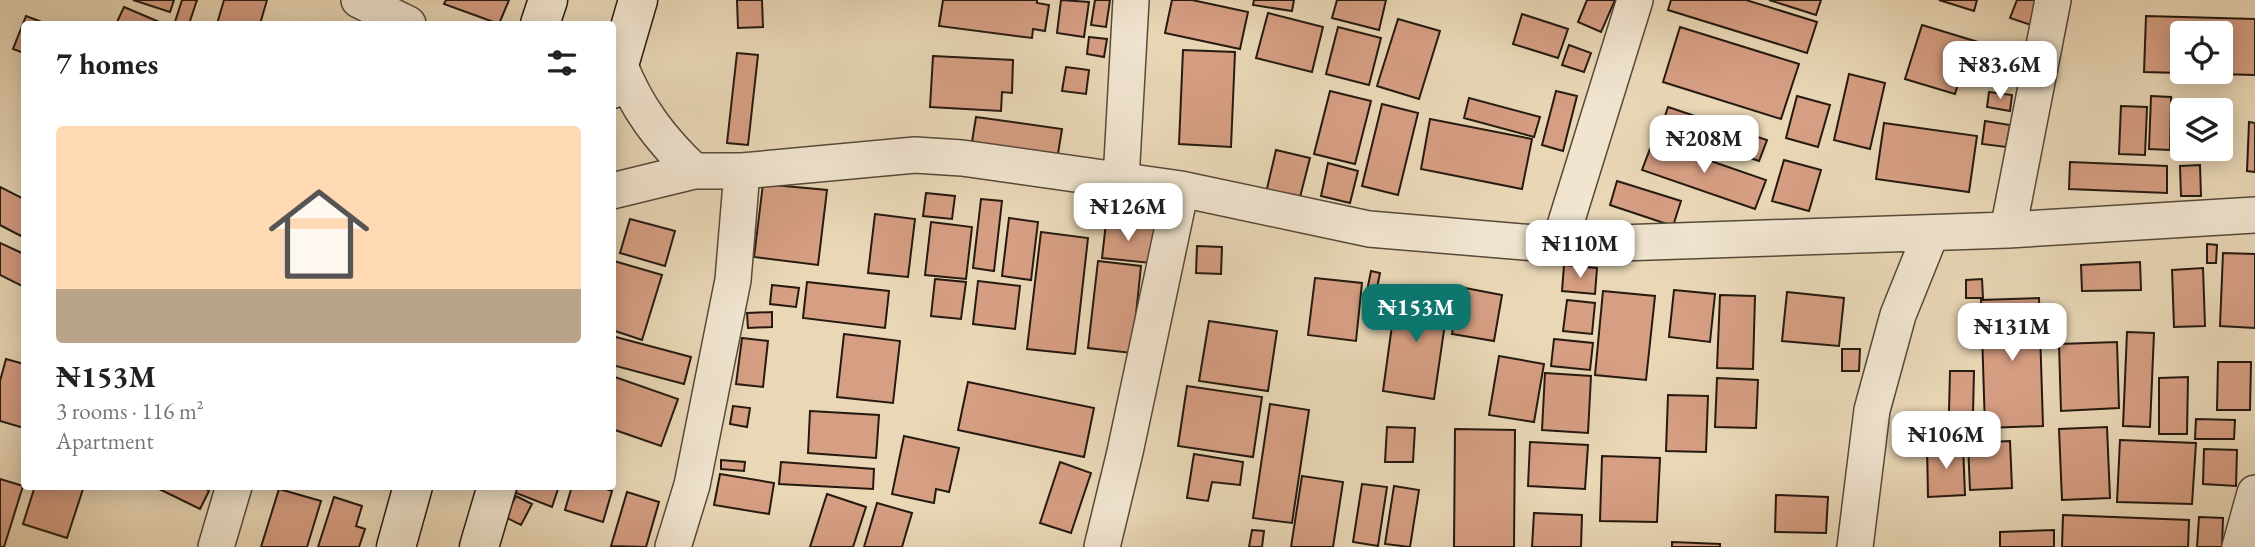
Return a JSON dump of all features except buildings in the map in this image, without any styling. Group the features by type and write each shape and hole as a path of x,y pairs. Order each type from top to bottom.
{"street":[{"path":"541,21 548,0"},
{"path":"616,67 638,0"},
{"path":"1121,180 1131,0"},
{"path":"1559,245 1635,0"},
{"path":"2008,230 2053,0"},
{"path":"370,11 399,21"},
{"path":"616,72 663,142 694,171"},
{"path":"616,190 694,171 742,171 915,155 962,158 1181,189 1369,229 1559,245 2008,230 2255,215"},
{"path":"673,547 692,485 733,280 742,171"},
{"path":"1102,547 1181,189"},
{"path":"1856,547 1872,410 1898,315 1931,233"},
{"path":"216,547 233,490"},
{"path":"396,547 412,490"},
{"path":"479,547 496,490"},
{"path":"2241,547 2255,493"}]}
